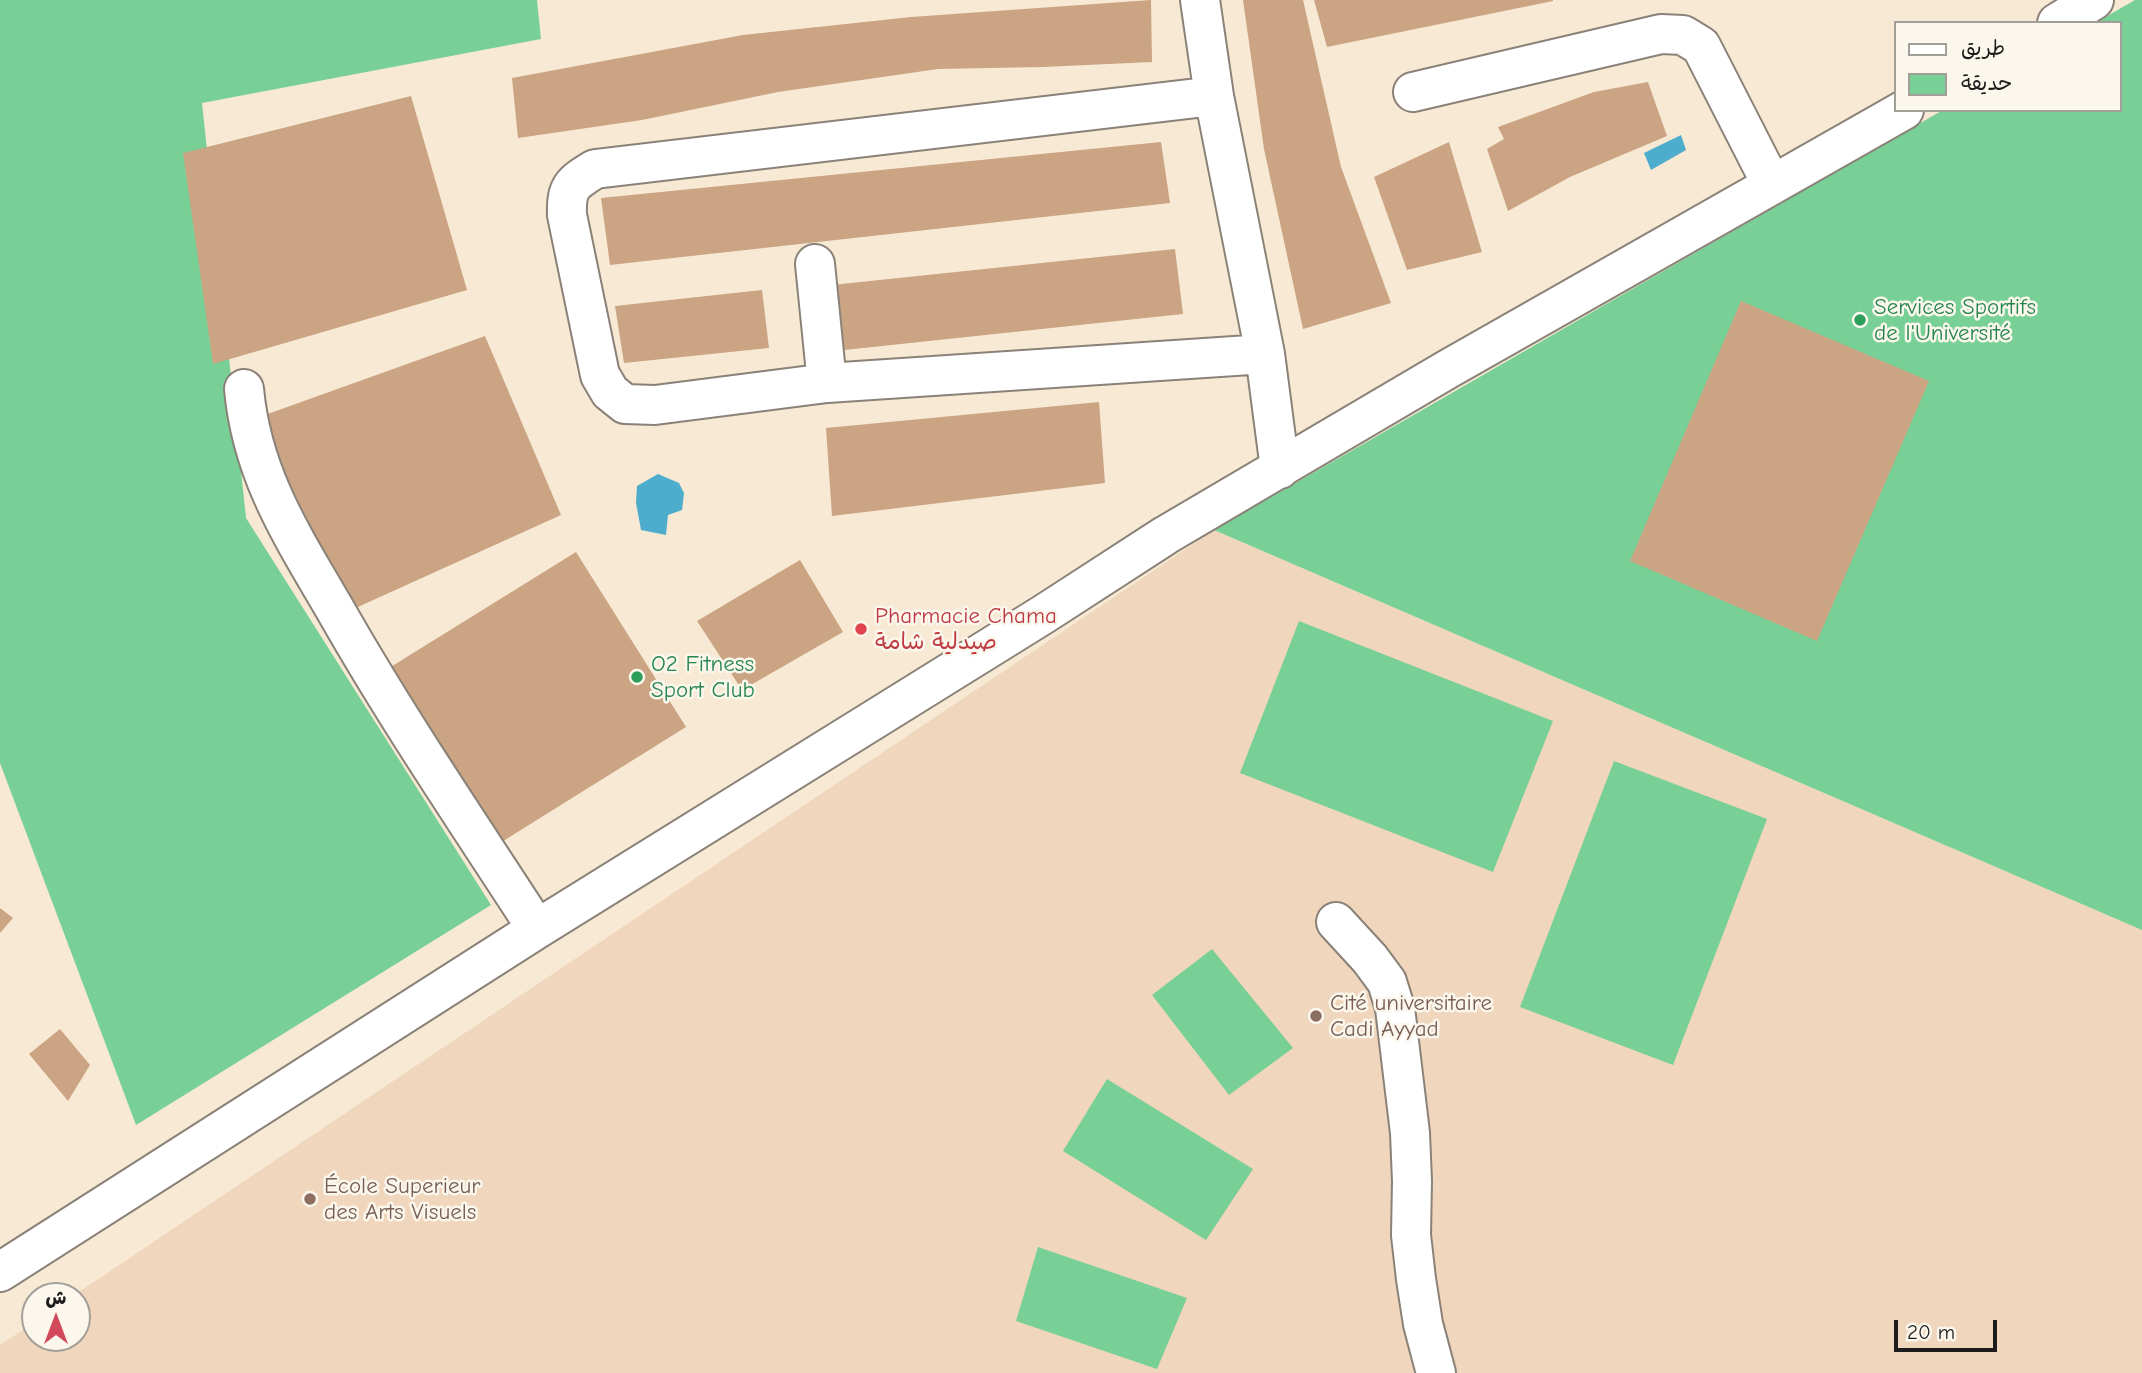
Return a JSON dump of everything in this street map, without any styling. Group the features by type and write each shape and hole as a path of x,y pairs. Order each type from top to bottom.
{"street":[{"path":"1200,0 1213,96 1265,354 1280,469"},
{"path":"2060,21 2094,0"},
{"path":"1413,92 1661,34 1683,35 1701,46 1772,185"},
{"path":"1213,96 595,169 577,180 566,196 600,375 610,392 625,404 655,405 827,383 1265,354"},
{"path":"7,1255 537,929 1166,536 1448,369 1901,112"},
{"path":"815,264 827,383"},
{"path":"244,389 247,421 262,474 291,534 369,667 537,929"},
{"path":"1336,922 1387,982 1395,1008 1410,1133 1412,1235 1416,1279 1423,1324 1436,1373"}],"shaded area":[{"name":"Cité universitaire Cadi Ayyad","path":"1214,530 2142,930 2142,1373 0,1373 0,1345 21,1331 21,1352 91,1352 91,1284"}],"green space":[{"path":"0,0 537,0 541,39 202,103 246,518 491,905 136,1125 0,763"},
{"name":"Services Sportifs de l'Université","path":"2135,0 2142,0 2142,930 1214,530 1940,112 2121,112 2121,21 2098,21"},
{"path":"1299,621 1553,721 1493,872 1240,773"},
{"path":"1614,761 1767,819 1673,1065 1520,1007"},
{"path":"1212,949 1293,1048 1229,1095 1152,995"},
{"path":"1107,1079 1253,1169 1206,1240 1063,1151"},
{"path":"1038,1247 1187,1298 1157,1369 1016,1321"}],"water":[{"path":"1681,135 1686,150 1651,170 1644,153"},
{"path":"658,474 679,483 684,493 682,510 668,515 666,535 641,530 636,503 637,486"}],"building":[{"path":"1151,0 1152,62 938,69 778,92 642,120 518,138 512,78 743,35 911,17"},
{"path":"1243,0 1303,0 1341,167 1391,303 1303,329 1264,149"},
{"path":"1314,0 1553,0 1553,1 1327,47"},
{"path":"1648,82 1667,136 1570,177 1508,211 1487,149 1504,139 1498,127 1594,92"},
{"path":"411,96 467,290 213,364 183,153"},
{"path":"1161,142 1170,203 610,265 601,198"},
{"path":"1449,142 1482,252 1407,270 1374,177"},
{"path":"1175,249 1183,314 835,351 832,285"},
{"path":"762,290 769,348 624,363 615,306"},
{"path":"1741,301 1929,381 1817,641 1630,561"},
{"path":"485,336 561,515 349,611 251,420"},
{"path":"1099,402 1105,483 832,516 826,428"},
{"path":"576,552 686,727 500,843 389,668"},
{"path":"800,560 843,632 742,690 697,621"},
{"path":"0,908 13,918 0,933"},
{"path":"60,1029 90,1065 68,1101 29,1054"}],"place":[{"name":"Services Sportifs de l'Université","path":"1860,320"},
{"name":"Pharmacie Chama صيدلية شامة","path":"861,629"},
{"name":"O2 Fitness Sport Club","path":"637,677"},
{"name":"Cité universitaire Cadi Ayyad","path":"1316,1016"},
{"name":"École Superieur des Arts Visuels","path":"310,1199"}]}
